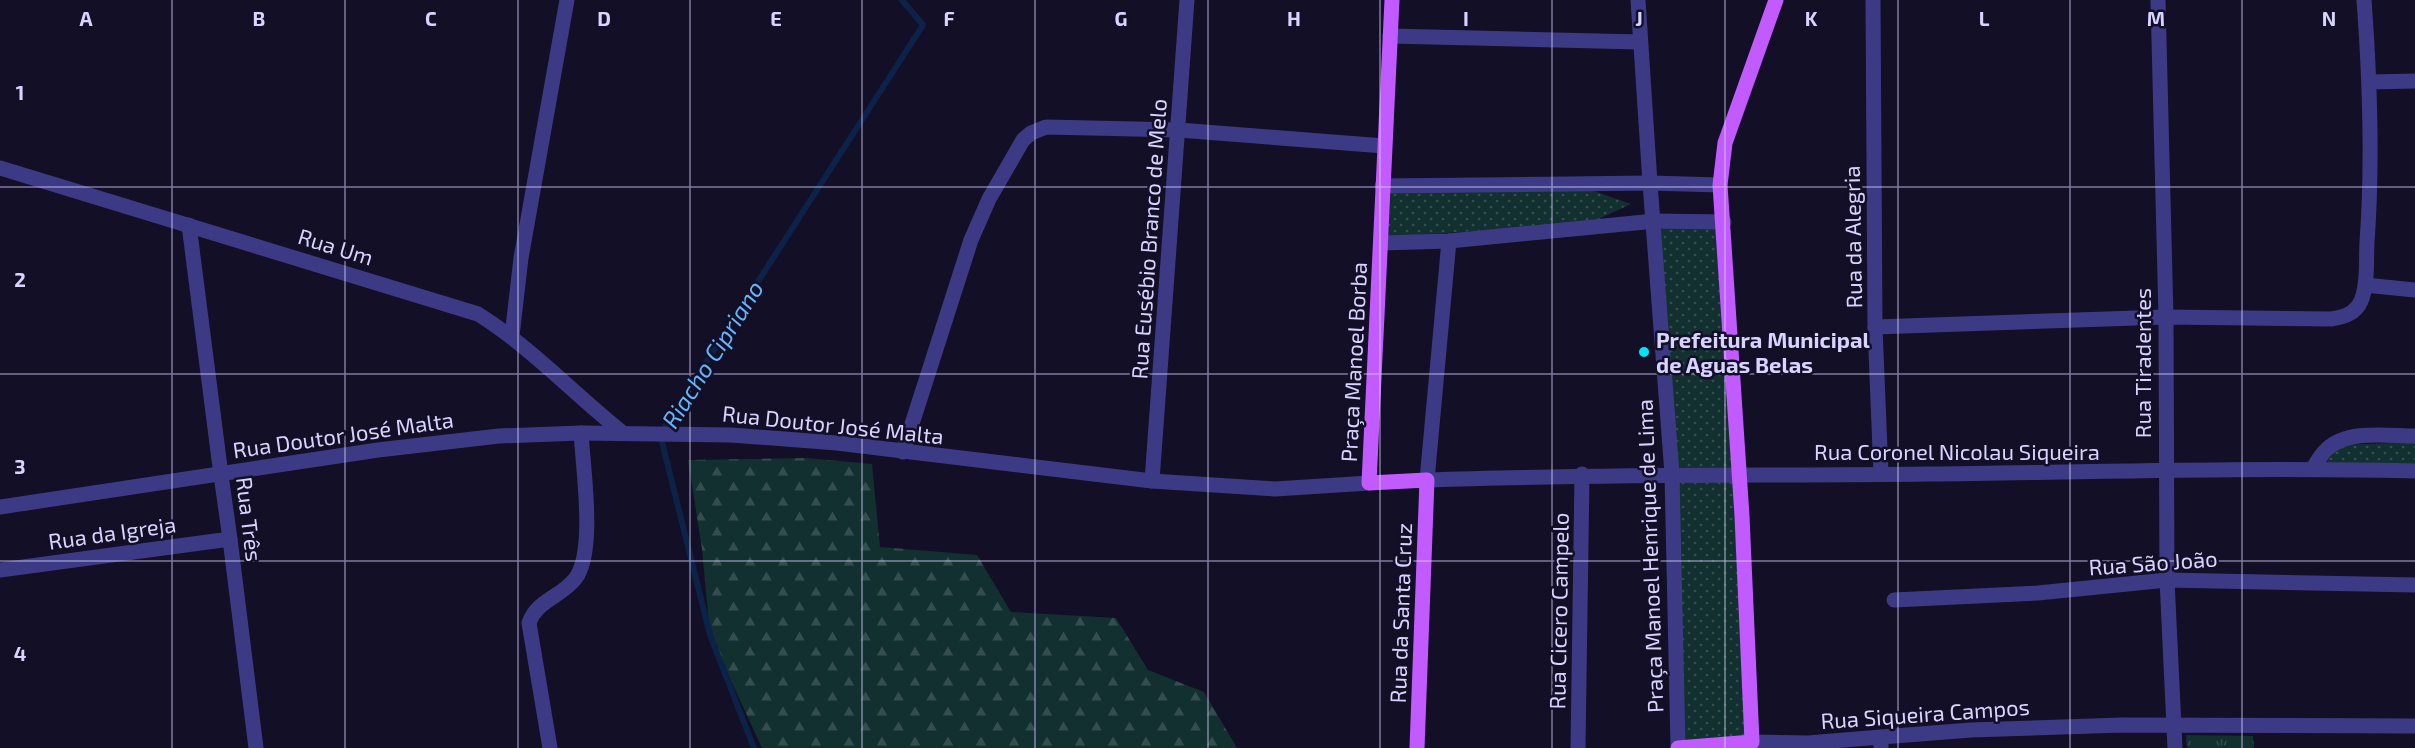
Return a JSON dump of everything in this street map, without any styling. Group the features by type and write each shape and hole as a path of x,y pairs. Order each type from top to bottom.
{"main road":[{"name":"Praça Manoel Borba","path":"1369,483 1392,0"},
{"path":"1752,742 1724,222 1720,185 1725,143 1776,0"},
{"path":"1369,483 1427,480"},
{"name":"Rua da Santa Cruz","path":"1418,748 1427,480"},
{"name":"Rua Siqueira Campos","path":"1678,747 1752,742"}],"street":[{"path":"512,336 521,258 567,0"},
{"name":"Rua Eusébio Branco de Melo","path":"1152,481 1187,0"},
{"path":"1638,0 1650,183"},
{"name":"Rua da Alegria","path":"1874,0 1875,327 1881,474"},
{"name":"Rua Tiradentes","path":"2158,0 2166,317 2167,580 2175,748"},
{"path":"1875,327 2166,317 2341,318 2356,309 2365,285 2369,216 2370,82 2364,0"},
{"path":"1390,36 1640,42"},
{"path":"2370,82 2415,81"},
{"path":"903,452 968,251 989,199 1023,140 1038,129 1056,127 1179,130 1384,146"},
{"name":"Rua Um","path":"0,168 478,314 512,336 587,404 623,433"},
{"path":"1382,186 1650,183 1720,185"},
{"name":"Praça Manoel Henrique de Lima","path":"1650,183 1672,474 1678,747"},
{"path":"1382,243 1449,241 1654,221 1724,222"},
{"name":"Rua Três","path":"189,225 256,748"},
{"path":"1427,480 1449,241"},
{"path":"2365,285 2415,290"},
{"path":"550,748 529,623 537,607 573,583 583,568 586,534 581,433"},
{"name":"Rua Doutor José Malta","path":"221,475 437,442 581,433 623,433 731,435 837,443 1152,481 1275,489 1369,483"},
{"path":"2313,468 2326,450 2337,442 2359,436 2415,436"},
{"name":"Rua Coronel Nicolau Siqueira","path":"1427,480 1582,474 1881,474 2313,468 2415,471"},
{"name":"Rua Cicero Campelo","path":"1578,748 1582,474"},
{"name":"Rua da Igreja","path":"0,507 221,475"},
{"name":"Rua da Igreja","path":"0,570 230,539"},
{"name":"Rua São João","path":"1894,600 2059,591 2167,580 2415,585"},
{"path":"2174,725 2415,726"},
{"name":"Rua Siqueira Campos","path":"1752,742 1826,745 1881,743 1971,730 2174,725"}],"green space":[{"path":"1591,190 1631,204 1590,223 1388,237 1391,192"},
{"path":"1659,226 1717,227 1737,472 1677,468"},
{"path":"2415,442 2415,466 2323,463 2342,445"},
{"path":"806,458 872,464 880,547 977,555 1011,612 1116,618 1148,670 1204,692 1237,748 762,748 710,635 702,549 688,460"},
{"path":"1678,479 1734,480 1747,737 1684,742"},
{"path":"2186,735 2253,736 2254,748 2187,748"}],"waterway":[{"name":"Riacho Cipriano","path":"754,748 710,635 660,434 923,25 902,0"}],"place":[{"name":"Prefeitura Municipal de Aguas Belas","path":"1644,352"}]}
